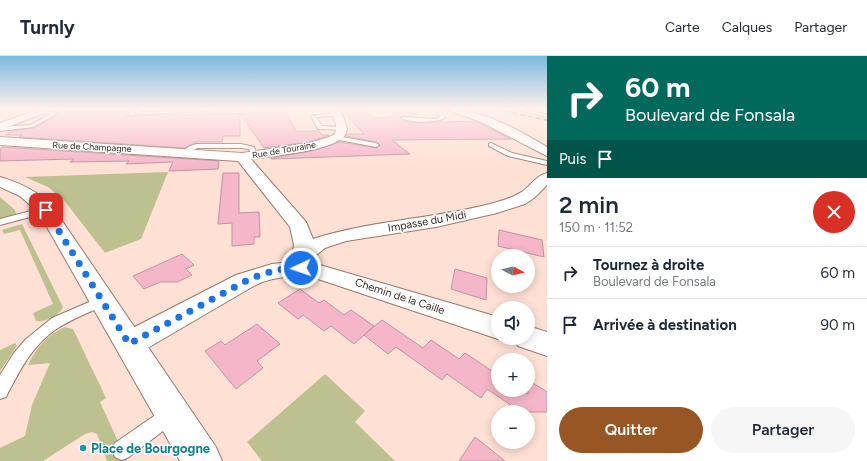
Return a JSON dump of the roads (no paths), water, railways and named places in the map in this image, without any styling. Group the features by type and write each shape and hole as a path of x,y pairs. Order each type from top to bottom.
{"street":[{"name":"Rue de Touraine","path":"248,156 316,144 339,134 338,128"},
{"path":"501,128 547,152"},
{"name":"Rue de Champagne","path":"0,141 248,156"},
{"path":"129,344 262,273 302,261 303,240 299,226 248,156"},
{"name":"Impasse du Midi","path":"302,261 318,244 343,236 436,221 492,209 519,200 528,195 547,178"},
{"path":"0,182 24,192 39,202 46,210 202,461"},
{"name":"Chemin de la Caille","path":"302,261 321,272 491,326"},
{"path":"535,340 547,344"}],"lane":[{"name":"Rue de Touraine","path":"320,128 339,134"},
{"path":"339,134 376,145"},
{"path":"491,145 510,155 547,163"},
{"path":"0,222 46,210"},
{"path":"0,391 26,348 35,337 46,328 103,301"},
{"path":"122,450 172,413"}],"place":[{"name":"Place de Bourgogne","path":"83,448"}]}
